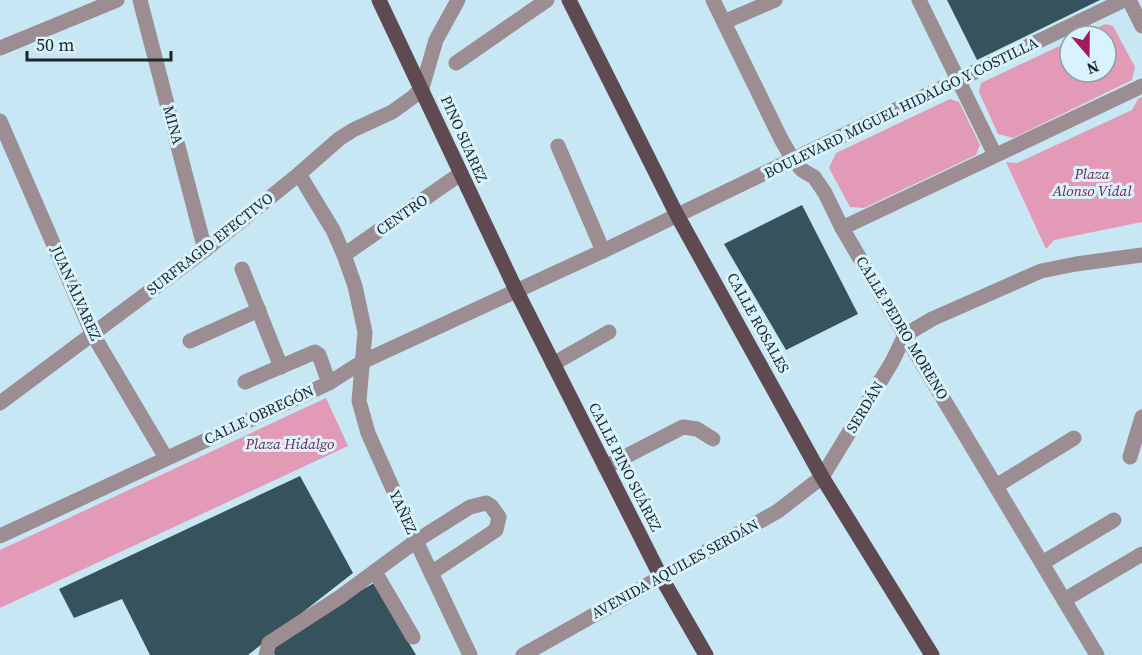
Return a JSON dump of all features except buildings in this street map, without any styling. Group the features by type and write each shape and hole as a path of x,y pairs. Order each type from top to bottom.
{"main road":[{"name":"PINO SUAREZ","path":"378,0 422,88 460,174 517,292"},
{"name":"CALLE ROSALES","path":"569,0 677,215 822,477 932,655"},
{"name":"CALLE PINO SUÁREZ","path":"517,292 661,577 706,655"}],"street":[{"path":"0,48 117,0"},
{"name":"MINA","path":"140,0 206,250"},
{"path":"422,88 436,40 458,0"},
{"path":"456,63 547,0"},
{"name":"CALLE PEDRO MORENO","path":"713,0 793,160 802,170 814,177 825,193 842,228 1097,655"},
{"path":"724,22 775,0"},
{"path":"919,0 995,155"},
{"name":"BOULEVARD MIGUEL HIDALGO Y COSTILLA","path":"603,251 1124,0"},
{"path":"1129,0 1142,26"},
{"path":"842,228 1142,86"},
{"name":"SURFRAGIO EFECTIVO","path":"0,403 206,250 300,174 339,139 392,112 422,88"},
{"name":"JUAN ÁLVAREZ","path":"0,121 92,333 166,458"},
{"path":"558,146 603,251"},
{"name":"YAÑEZ","path":"300,174 333,230 355,286 365,332 358,401 369,433 416,541 470,655"},
{"name":"CENTRO","path":"344,255 460,174"},
{"name":"CALLE OBREGÓN","path":"0,536 329,383 362,362 603,251"},
{"path":"905,335 932,319 1041,271 1142,256"},
{"path":"242,269 281,367"},
{"path":"190,341 259,310"},
{"path":"553,364 609,332"},
{"name":"SERDÁN","path":"822,477 892,362 905,335"},
{"path":"245,382 315,352 319,355 329,383"},
{"path":"1130,457 1142,417"},
{"path":"605,467 683,427 697,429 713,439"},
{"path":"996,486 1074,438"},
{"name":"AVENIDA AQUILES SERDÁN","path":"523,655 778,511 822,477"},
{"path":"266,655 269,643 375,572 416,541 470,507 479,503 491,506 499,517 496,530 431,573"},
{"path":"1042,563 1114,519"},
{"path":"1064,600 1142,554"},
{"path":"375,572 413,637"}],"green space":[{"path":"1118,35 1135,67 1132,80 1013,138 998,134 979,92 981,83 1058,47 1058,84 1118,84"},
{"name":"Plaza Alonso Vidal","path":"1142,97 1142,222 1054,240 1046,249 1006,162 1017,163 1132,110 1138,99"},
{"path":"950,99 959,102 980,145 976,155 864,208 850,207 829,168 836,153"},
{"name":"Plaza Hidalgo","path":"326,398 348,446 0,608 0,550"}]}
